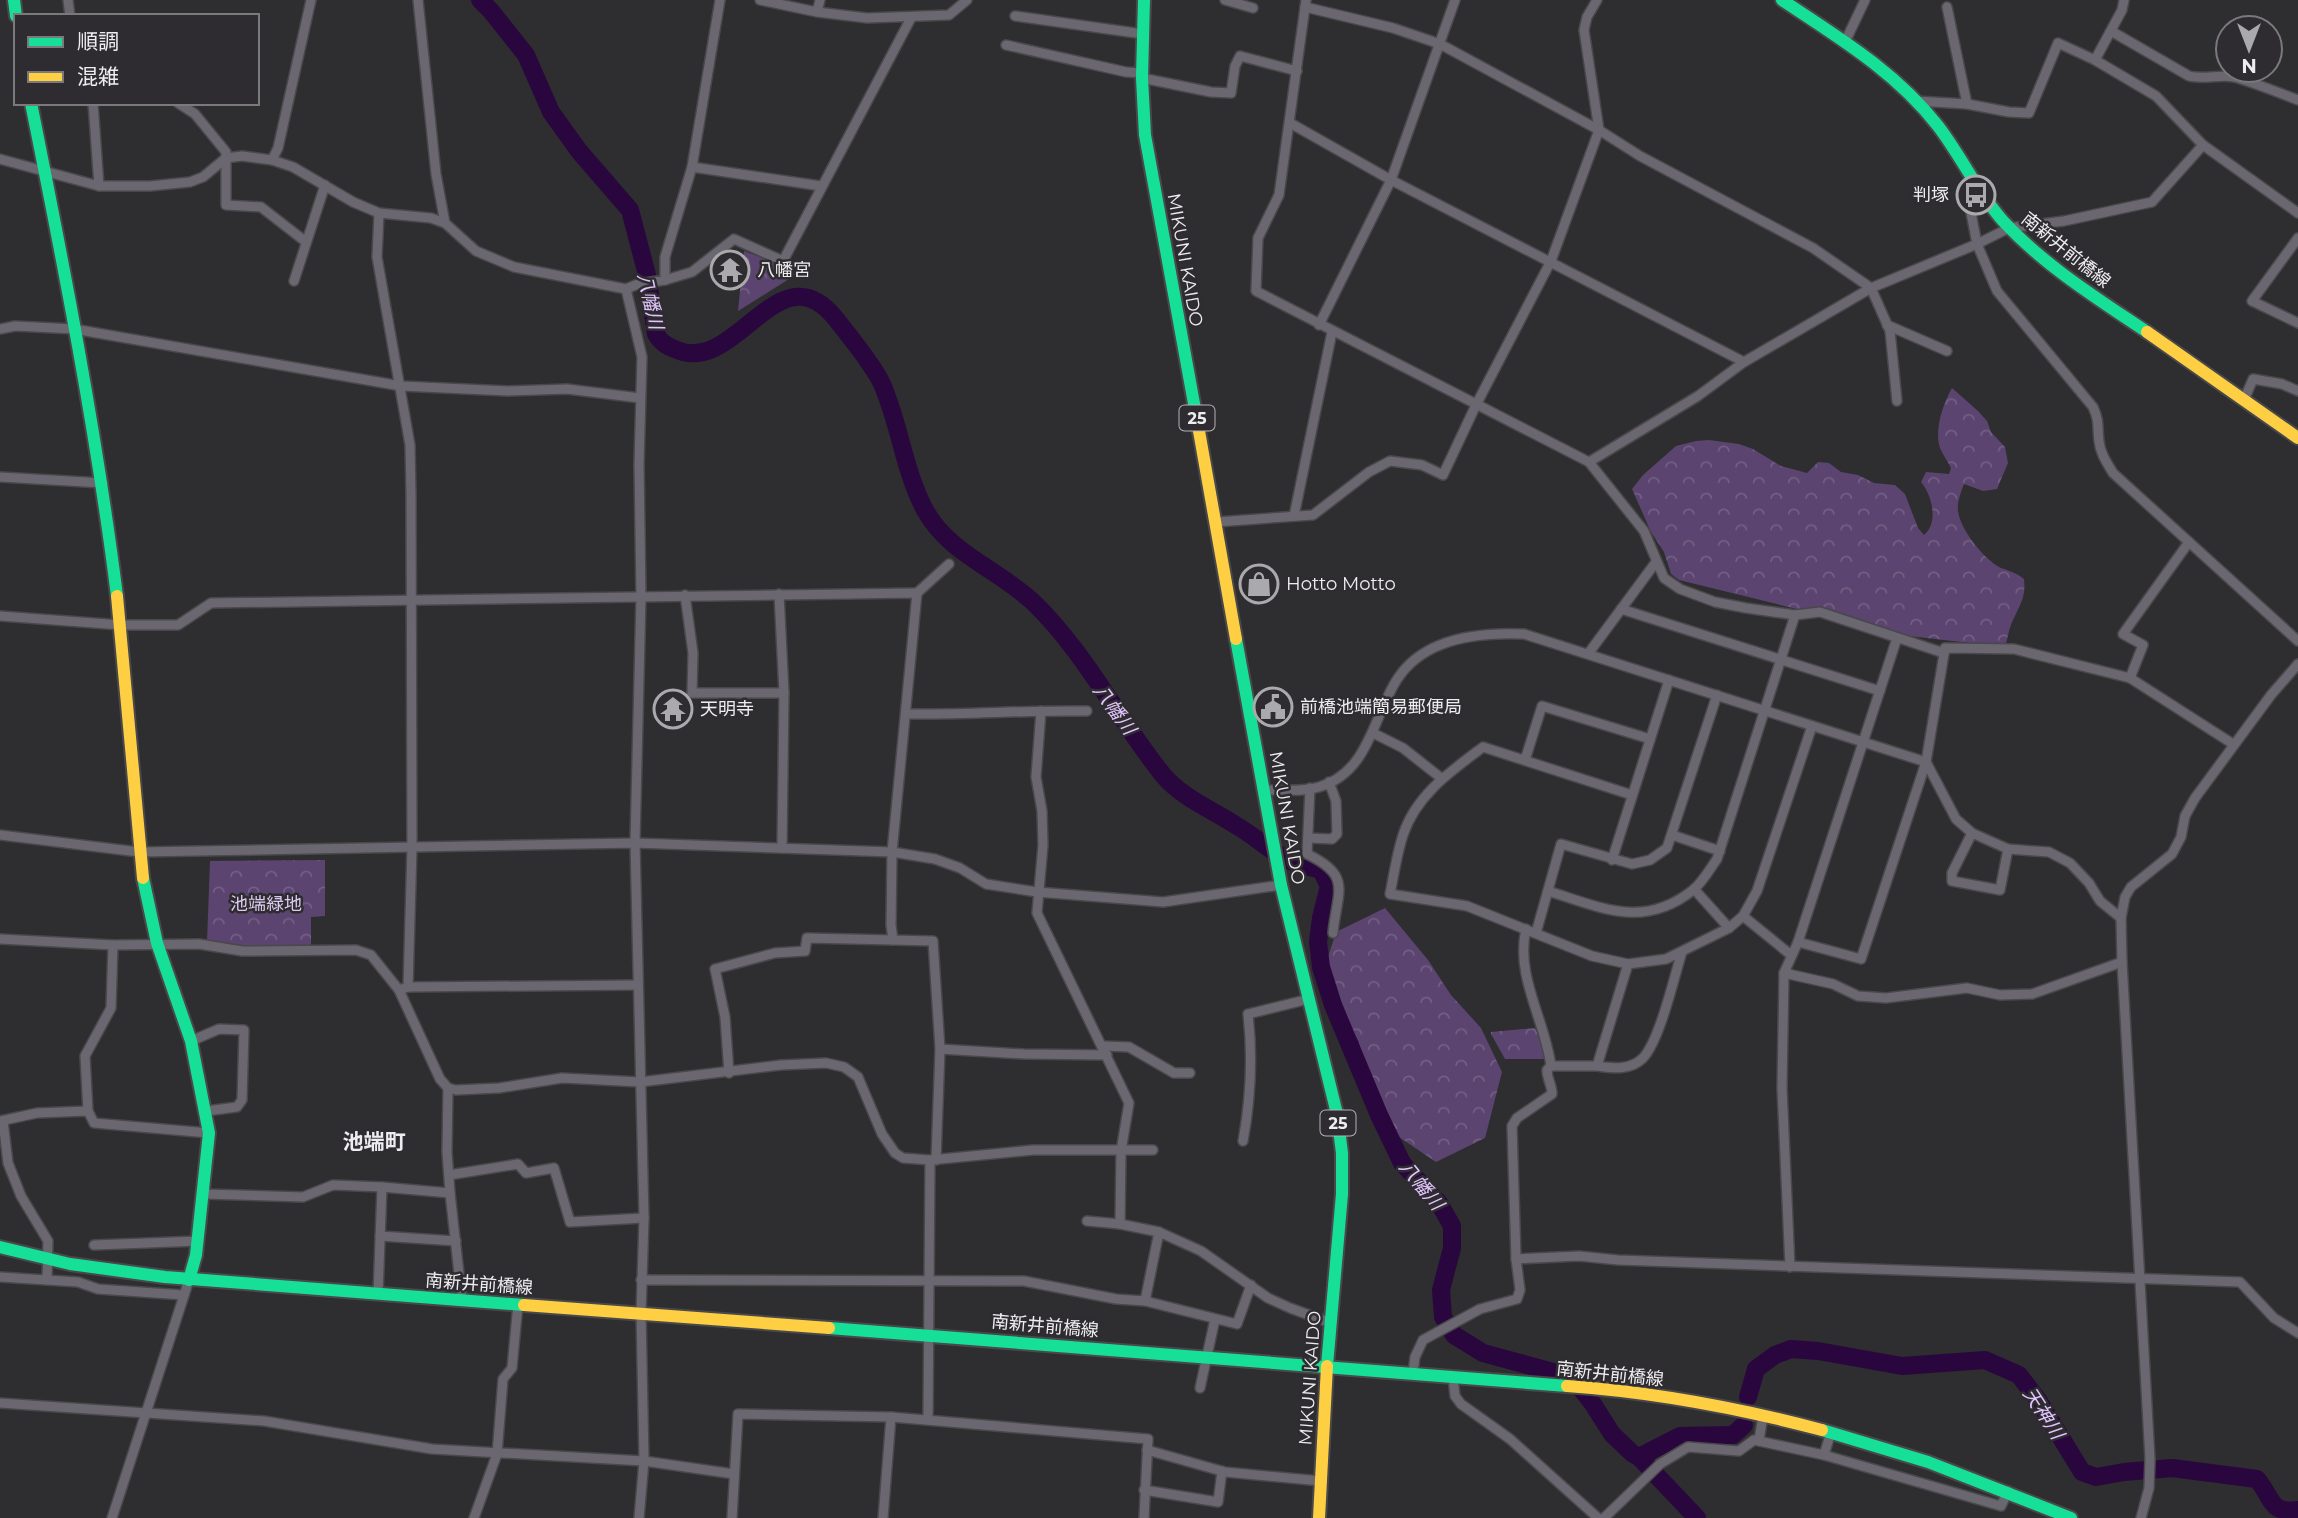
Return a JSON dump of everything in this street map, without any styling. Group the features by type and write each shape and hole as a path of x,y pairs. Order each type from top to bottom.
{"main road":[{"name":"MIKUNI KAIDO","path":"1144,0 1142,75 1145,135 1281,885 1337,1114 1342,1153 1342,1194 1327,1366 1319,1518"},
{"name":"南新井前橋線","path":"1786,1 1886,72 1916,100 2009,228 2066,276 2298,438"},
{"path":"31,105 103,484 121,625 139,852 157,943 191,1041 208,1133 199,1241 189,1280"},
{"name":"南新井前橋線","path":"0,1247 48,1260 189,1280 1609,1389 1677,1399 1831,1432 1929,1461 2071,1518"}],"street":[{"path":"272,160 278,148 311,0"},
{"path":"418,0 436,174 445,223"},
{"path":"661,281 665,257 692,167 720,0"},
{"path":"760,0 817,12 867,18 949,15 967,0"},
{"path":"817,12 820,0"},
{"path":"1319,326 1391,180 1455,0"},
{"path":"1216,522 1314,515 1369,472 1390,461 1422,465 1443,475 1551,261 1599,130 1584,30 1587,17 1597,0"},
{"path":"1845,42 1865,0"},
{"path":"2095,60 2124,0"},
{"path":"1228,1 1253,8"},
{"path":"1897,401 1890,331 1871,288 1813,248 1640,156 1599,130 1440,44 1306,4 1279,195 1258,238 1256,291 1319,326 1589,461 1644,531 1664,578 1679,589 1715,602 1795,615 1820,612 1944,653"},
{"path":"1947,8 1968,104"},
{"path":"1015,16 1143,34"},
{"path":"0,159 99,186 150,186 190,182 203,177 226,158 242,156 272,160 293,167 353,202 379,213 431,218 445,223 476,251 514,268 626,289 692,272 734,239 783,261 911,18"},
{"path":"2111,31 2189,76 2233,77 2298,100"},
{"path":"1916,100 2029,113 2058,43 2095,60 2156,96 2203,145 2298,213"},
{"path":"1006,45 1211,92 1231,93 1235,66 1240,57 1297,71"},
{"path":"93,105 99,186"},
{"path":"181,105 195,114 215,135 226,152 226,205 261,207 306,242"},
{"path":"1290,123 1391,180 1744,362"},
{"path":"1589,461 1698,396 1744,362 1871,288 2009,228 2064,221 2152,202 2203,145"},
{"path":"692,167 821,186"},
{"path":"1970,173 1967,192 1977,244 1997,291 2093,407 2099,420 2098,441 2113,473 2298,641"},
{"path":"294,281 325,185"},
{"path":"379,213 377,257 410,445 412,847 403,988"},
{"path":"2298,238 2252,301 2298,323"},
{"path":"626,289 642,357 641,596 635,844 644,1218 641,1280 644,1461 639,1518"},
{"path":"1887,325 1947,351"},
{"path":"0,329 15,326 74,329 401,386 508,391 567,389 640,398"},
{"path":"1294,516 1332,332"},
{"path":"2244,400 2252,379 2282,384 2298,391"},
{"path":"0,477 103,484"},
{"path":"2130,678 2143,645 2123,634 2189,542"},
{"path":"1588,654 1656,562"},
{"path":"894,940 891,925 892,852 918,593 949,564"},
{"path":"0,616 121,625 178,625 211,603 918,593"},
{"path":"779,594 784,694 782,848"},
{"path":"685,595 693,653 692,693 784,694"},
{"path":"1621,609 1880,691"},
{"path":"1548,891 1617,912 1643,914 1694,889 1717,859 1795,615"},
{"path":"1265,790 1310,788 1339,777 1359,759 1373,733 1388,694 1414,659 1448,642 1472,635 1524,634 1926,762 1956,819 1972,833 2008,849 2049,852 2070,863 2089,883 2100,901 2121,918"},
{"path":"1790,1266 1782,1088 1784,973 1798,942 1897,638"},
{"path":"1798,942 1861,959 1926,762 1945,648 2014,649 2130,678 2233,744"},
{"path":"2141,1518 2148,1488 2150,1459 2121,918 2125,897 2131,887 2172,854 2181,837 2185,816 2194,798 2233,744 2298,664"},
{"path":"1612,860 1669,680"},
{"path":"1536,933 1561,844 1632,864 1650,860 1667,848 1717,695"},
{"path":"1525,760 1542,706 1650,739"},
{"path":"1041,710 1036,777 1042,811 1043,845 1037,914 1129,1103 1121,1151 1120,1224"},
{"path":"906,714 1087,711"},
{"path":"1632,795 1483,747 1441,778 1415,807 1403,834 1390,894 1467,906 1592,956 1628,964 1666,959 1729,928 1743,916 1756,891 1812,726"},
{"path":"1373,733 1403,748 1441,778"},
{"path":"1308,838 1332,839 1337,834 1336,801 1329,782"},
{"path":"1310,788 1307,854 1331,869 1340,883 1333,933"},
{"path":"1972,833 1952,873 1952,881 2000,890 2008,849"},
{"path":"0,835 139,852 635,844 892,852 935,859 960,868 986,884 1037,892 1163,902 1281,885"},
{"path":"1672,835 1720,850"},
{"path":"1694,889 1729,928"},
{"path":"1743,916 1791,955"},
{"path":"1526,929 1522,944 1531,998 1549,1050 1551,1066"},
{"path":"729,1073 725,1017 715,969 775,953 805,951 807,938 933,941 940,1049 928,1279 928,1420"},
{"path":"0,939 113,945 199,944 242,951 356,950 371,955 403,988 440,1079 448,1088 450,1193 462,1300"},
{"path":"113,945 111,1008 85,1056 88,1111 94,1122 208,1133"},
{"path":"1413,1373 1415,1357 1423,1340 1480,1309 1517,1299 1520,1290 1516,1259 1512,1126 1517,1118 1552,1094 1546,1070 1551,1066 1618,1069 1642,1060 1653,1042 1682,952"},
{"path":"1784,973 1833,984 1858,996 1886,998 1967,988 2000,995 2032,994 2122,962"},
{"path":"1597,1066 1628,964"},
{"path":"403,988 638,985"},
{"path":"1243,1141 1251,1100 1252,1050 1248,1014 1309,999"},
{"path":"191,1041 219,1029 244,1030 243,1100 237,1107 205,1111"},
{"path":"940,1049 1024,1054 1129,1047 1174,1073 1190,1073"},
{"path":"448,1088 499,1088 562,1078 640,1082 696,1074 826,1063 844,1067 858,1077 882,1133 895,1153 903,1158 933,1160 1033,1150 1153,1150"},
{"path":"47,1280 48,1241 21,1196 8,1163 1,1121 37,1113 88,1111"},
{"path":"449,1175 518,1164 526,1173 554,1168 570,1222 644,1218"},
{"path":"204,1194 303,1197 334,1185 382,1186 450,1193"},
{"path":"378,1294 382,1186"},
{"path":"1087,1221 1159,1232 1201,1251 1268,1298 1331,1323"},
{"path":"1145,1301 1159,1232"},
{"path":"380,1236 456,1241"},
{"path":"94,1245 199,1241"},
{"path":"1516,1259 1579,1256 1618,1260 2239,1282 2274,1318 2298,1333"},
{"path":"0,1277 78,1282 98,1289 184,1295"},
{"path":"112,1518 189,1280"},
{"path":"641,1280 1024,1281 1116,1299 1145,1301 1237,1324 1251,1285"},
{"path":"474,1518 497,1454 503,1379 512,1368 518,1304"},
{"path":"1200,1388 1215,1319"},
{"path":"1453,1377 1455,1396 1461,1405 1510,1439 1598,1518"},
{"path":"0,1404 264,1421 432,1449 644,1461 734,1474"},
{"path":"732,1518 737,1414 891,1417 1148,1439 1144,1518"},
{"path":"1759,1440 1763,1416"},
{"path":"883,1518 891,1417"},
{"path":"1824,1455 1831,1432"},
{"path":"1604,1518 1660,1464 1688,1447 1739,1451 1754,1440 1824,1455 2001,1506 2008,1491"},
{"path":"1147,1450 1222,1471 1321,1481"},
{"path":"1144,1490 1218,1502 1222,1471"}],"green space":[{"path":"744,251 800,272 738,311"},
{"path":"1952,388 1987,421 1991,432 2005,447 2008,463 1997,489 1983,491 1964,484 1958,508 1963,526 1980,550 1999,567 2024,579 2022,599 2005,647 1909,636 1832,610 1813,613 1679,580 1671,574 1664,552 1651,532 1632,489 1643,475 1676,446 1696,441 1739,444 1781,466 1807,473 1818,462 1829,463 1841,472 1858,475 1874,483 1895,485 1905,494 1918,528 1924,535 1929,530 1933,516 1931,501 1921,482 1926,472 1949,474 1951,468 1940,448 1938,433 1943,409"},
{"name":"池端緑地","path":"325,860 325,916 311,917 311,945 245,948 207,942 210,861"},
{"path":"1385,908 1428,960 1451,995 1481,1028 1502,1072 1485,1138 1436,1162 1396,1135 1372,1088 1358,1040 1320,982 1336,932"},
{"path":"1535,1028 1545,1048 1545,1059 1505,1059 1491,1034 1491,1032"}],"waterway":[{"name":"八幡川","path":"480,0 526,55 551,112 579,151 630,210 647,275 656,334 660,340 677,350 699,353 719,346 776,304 796,297 815,301 836,319 879,377 912,480 935,525 960,550 1019,590 1052,621 1147,754 1171,783 1188,797 1244,830 1283,858 1321,870 1329,886 1318,942 1321,967 1333,1005 1402,1163 1439,1203 1452,1226 1452,1248 1441,1290 1443,1317 1454,1335 1483,1353 1564,1375 1579,1386 1612,1434 1639,1457 1697,1518"},
{"name":"天神川","path":"1748,1397 1756,1369 1775,1355 1791,1349 1818,1351 1902,1366 1985,1360 2019,1375 2038,1400 2082,1472 2096,1477 2172,1468 2257,1479 2277,1507 2282,1510 2298,1510"},
{"name":"天神川","path":"1639,1457 1680,1436 1733,1435 1744,1425"}],"traffic: fast":[{"path":"14,0 16,14"},
{"path":"1144,0 1142,78 1145,135 1199,431"},
{"path":"1782,0 1865,57 1904,89 1938,126 2004,222 2037,253 2073,281 2147,332"},
{"path":"31,105 89,410 117,596"},
{"path":"1236,639 1281,885 1337,1114 1342,1153 1342,1194 1327,1366"},
{"path":"143,878 157,943 191,1041 209,1133 196,1255 189,1280"},
{"path":"0,1247 70,1264 165,1277 524,1305"},
{"path":"829,1328 1567,1386"},
{"path":"1822,1430 1928,1462 2071,1518"}],"traffic: slow":[{"path":"2147,332 2298,438"},
{"path":"1199,431 1236,639"},
{"path":"117,596 143,878"},
{"path":"524,1305 829,1328"},
{"path":"1319,1518 1327,1366"},
{"path":"1567,1386 1696,1402 1822,1430"}],"place":[{"name":"判塚","path":"1976,195"},
{"name":"八幡宮","path":"730,270"},
{"name":"Hotto Motto","path":"1259,584"},
{"name":"前橋池端簡易郵便局","path":"1273,707"},
{"name":"天明寺","path":"673,709"}],"district":[{"name":"池端町","path":"374,1142"}]}
